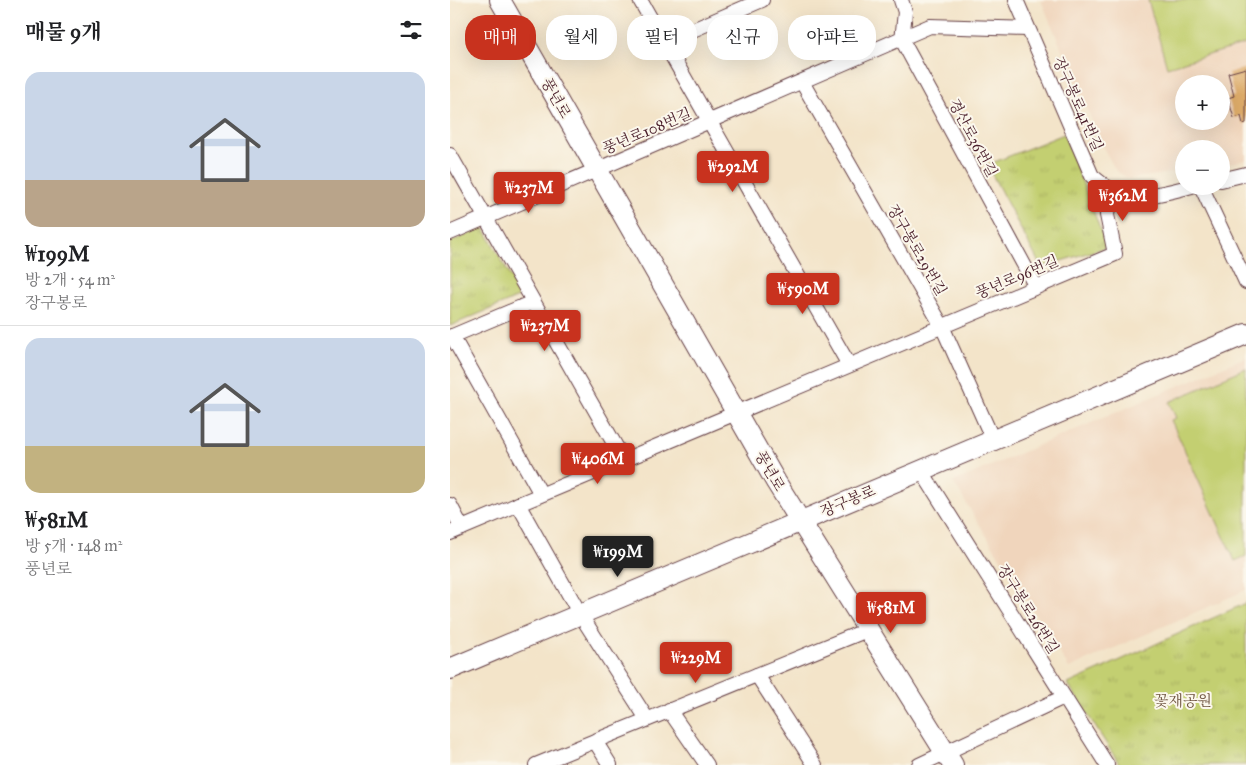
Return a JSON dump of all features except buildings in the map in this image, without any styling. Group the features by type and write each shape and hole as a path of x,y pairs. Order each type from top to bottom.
{"street":[{"name":"풍년로","path":"500,0 800,521 950,759"},
{"name":"풍년로108번길","path":"640,0 649,15"},
{"path":"697,28 762,0"},
{"path":"902,0 905,12 902,40"},
{"name":"장구봉로41번길","path":"1016,0 1092,176 1111,190 1124,195 1145,195 1175,189"},
{"name":"풍년로108번길","path":"597,170 902,40 930,26 1028,29"},
{"name":"경산로36번길","path":"902,40 1036,287"},
{"name":"풍년로108번길","path":"675,60 848,365"},
{"name":"장구봉로29번길","path":"802,82 942,326 993,440"},
{"path":"450,155 623,459"},
{"path":"450,232 597,170"},
{"path":"1230,178 1246,174"},
{"name":"풍년로96번길","path":"456,530 1115,254 1106,215 1111,190"},
{"path":"1205,195 1246,282"},
{"path":"533,302 451,336 541,494"},
{"name":"장구봉로","path":"450,668 1246,334"},
{"name":"장구봉로26번길","path":"921,470 1107,765"},
{"path":"518,504 580,614 647,720"},
{"path":"450,506 456,530"},
{"path":"536,765 867,630"},
{"path":"757,675 815,765"},
{"path":"919,765 950,759 1064,697"},
{"path":"670,710 707,765"},
{"path":"595,741 610,765"}],"shaded area":[{"path":"1041,0 1246,0 1246,160 1230,163 1230,140 1175,140 1175,172 1129,179 1116,171 1104,149"},
{"path":"1246,357 1246,590 1069,668 953,482"}],"green space":[{"path":"1148,0 1246,0 1246,44 1167,67"},
{"path":"1064,134 1107,247 1041,267 987,165"},
{"path":"484,228 521,296 450,326 450,242"},
{"path":"1246,368 1246,556 1235,561 1171,420 1176,418 1169,402"},
{"name":"꽃재공원","path":"1246,603 1246,765 1120,765 1068,684"}]}
